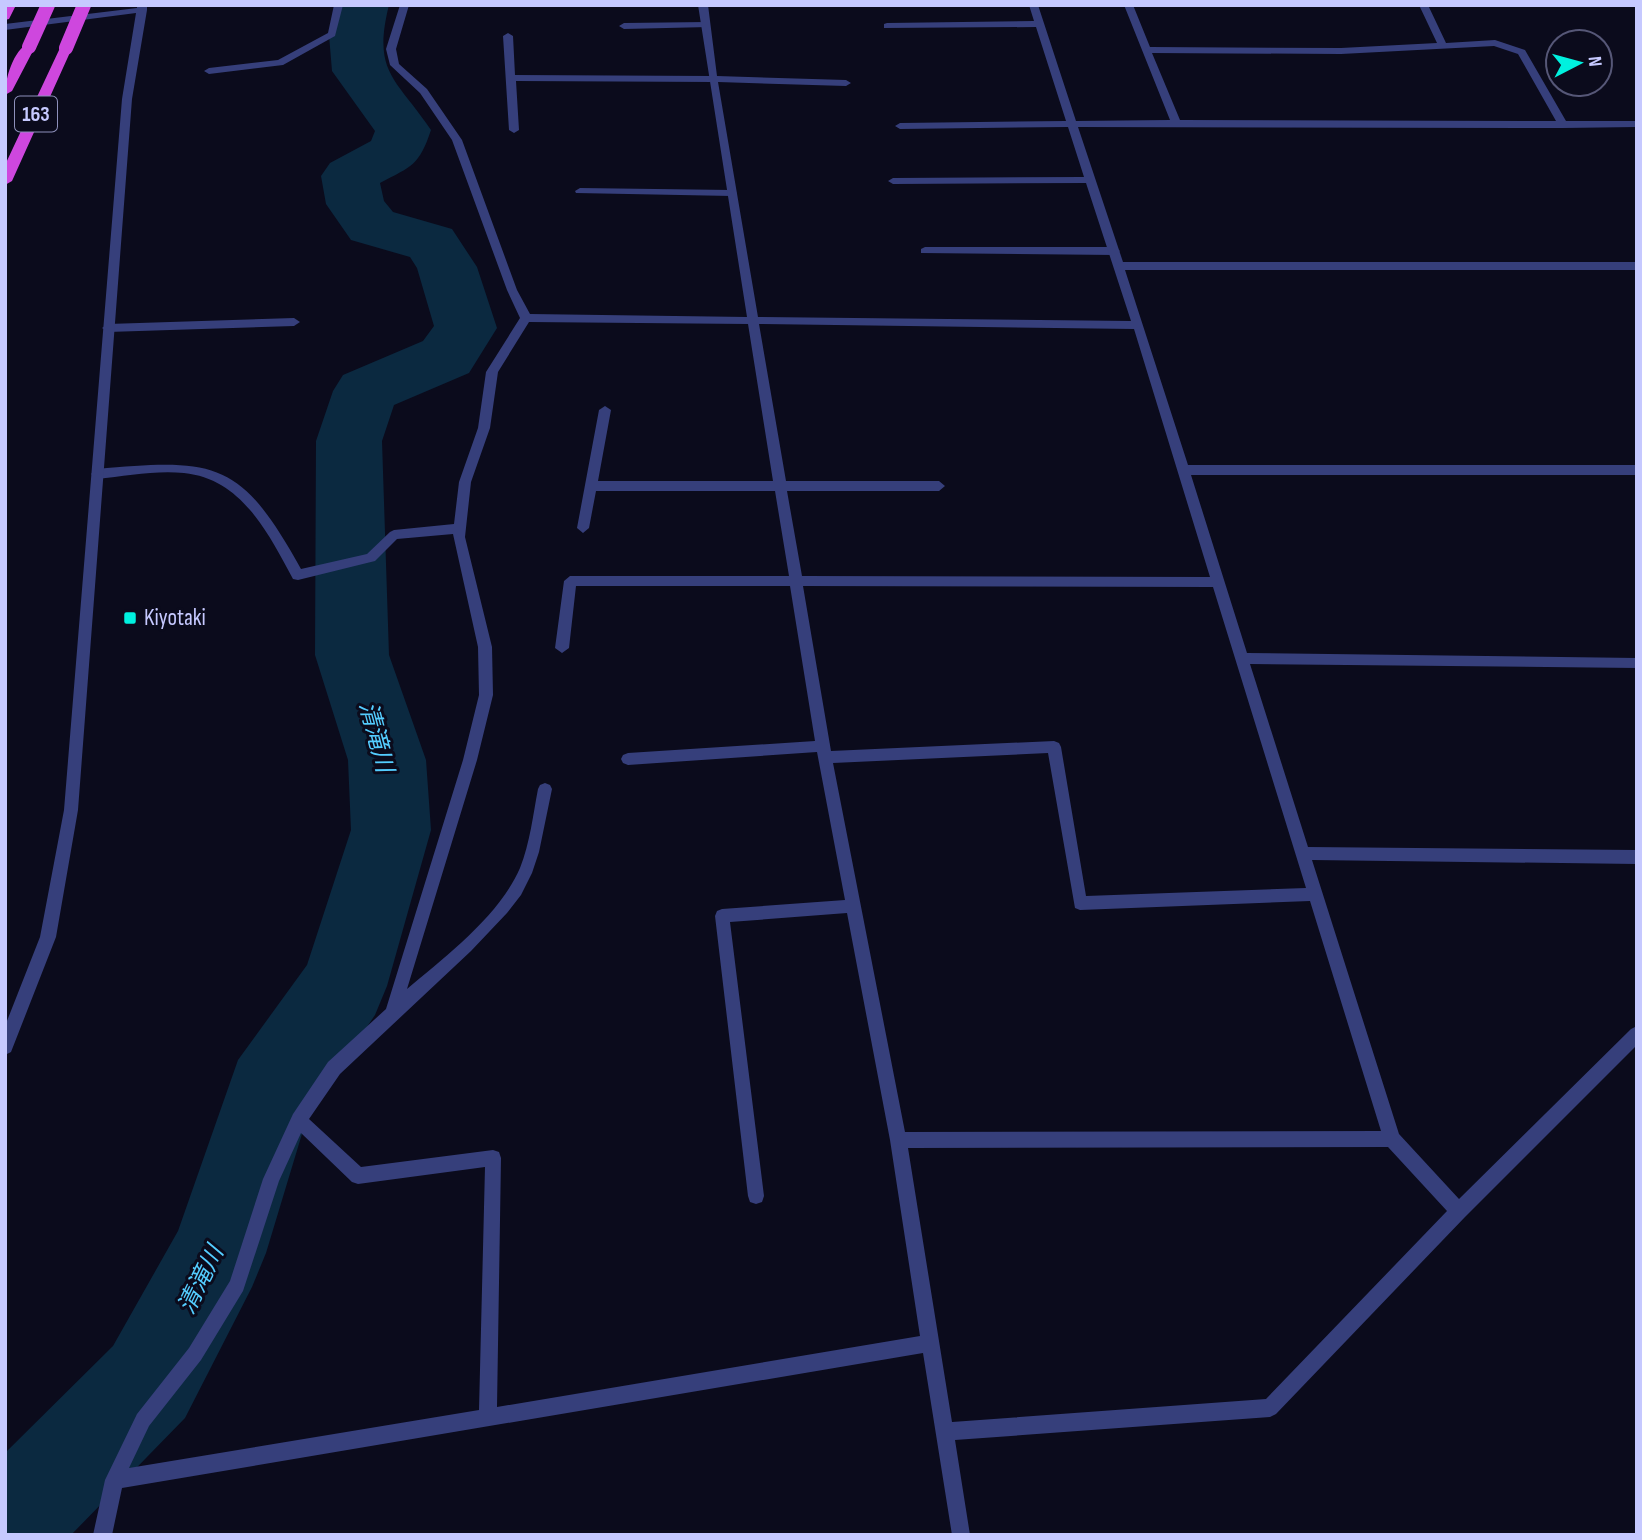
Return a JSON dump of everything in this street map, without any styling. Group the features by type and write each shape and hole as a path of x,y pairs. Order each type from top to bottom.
{"highway":[{"path":"5,16 10,5"},
{"name":"163","path":"5,91 48,5"},
{"name":"163","path":"5,181 84,5"}],"street":[{"path":"209,71 280,63 332,34 339,5"},
{"path":"405,5 391,49 395,65 424,91 457,140 512,290 526,318"},
{"path":"703,5 824,752 898,1140 961,1535"},
{"path":"1033,5 1115,251 1182,470 1244,658 1392,1139 1459,1210"},
{"path":"1128,5 1176,123"},
{"path":"1423,5 1443,46"},
{"path":"5,27 142,8 127,99 71,810 48,937 5,1047"},
{"path":"887,26 1039,24"},
{"path":"624,26 706,25"},
{"path":"508,36 514,130"},
{"path":"1146,50 1341,51 1495,43 1522,52 1563,125"},
{"path":"510,78 846,83"},
{"path":"900,126 1072,123 1637,124"},
{"path":"893,181 1092,180"},
{"path":"580,191 732,193"},
{"path":"925,251 1115,251"},
{"path":"1119,265 1637,267"},
{"path":"526,318 1138,325"},
{"path":"392,1013 470,760 486,695 485,647 459,537 465,482 484,428 492,372 526,318"},
{"path":"108,328 295,322"},
{"path":"583,528 604,410"},
{"path":"97,474 180,467 209,472 233,485 260,511 298,575 371,558 394,535 460,528"},
{"path":"1182,470 1637,470"},
{"path":"591,486 939,486"},
{"path":"562,648 570,582 1218,582"},
{"path":"1244,658 1637,663"},
{"path":"628,759 1054,747 1080,903 1316,894"},
{"path":"102,1535 114,1480 143,1420 195,1354 237,1285 271,1179 299,1119 334,1069 502,910 524,875 534,847 545,789"},
{"path":"1303,853 1637,857"},
{"path":"757,1196 722,916 854,906"},
{"path":"944,1432 1270,1408 1459,1210 1637,1034"},
{"path":"299,1119 358,1176 493,1158 488,1416"},
{"path":"898,1140 1392,1139"},
{"path":"114,1480 930,1343"}],"waterway":[{"name":"清滝川","path":"5,1514 31,1501 149,1382 218,1253 270,1092 344,986 391,830 387,760 352,655 349,441 366,391 446,357 466,328 447,267 431,243 372,226 355,204 350,176 396,151 403,130 359,71 355,35 363,5"}],"place":[{"name":"Kiyotaki","path":"130,618"}]}
